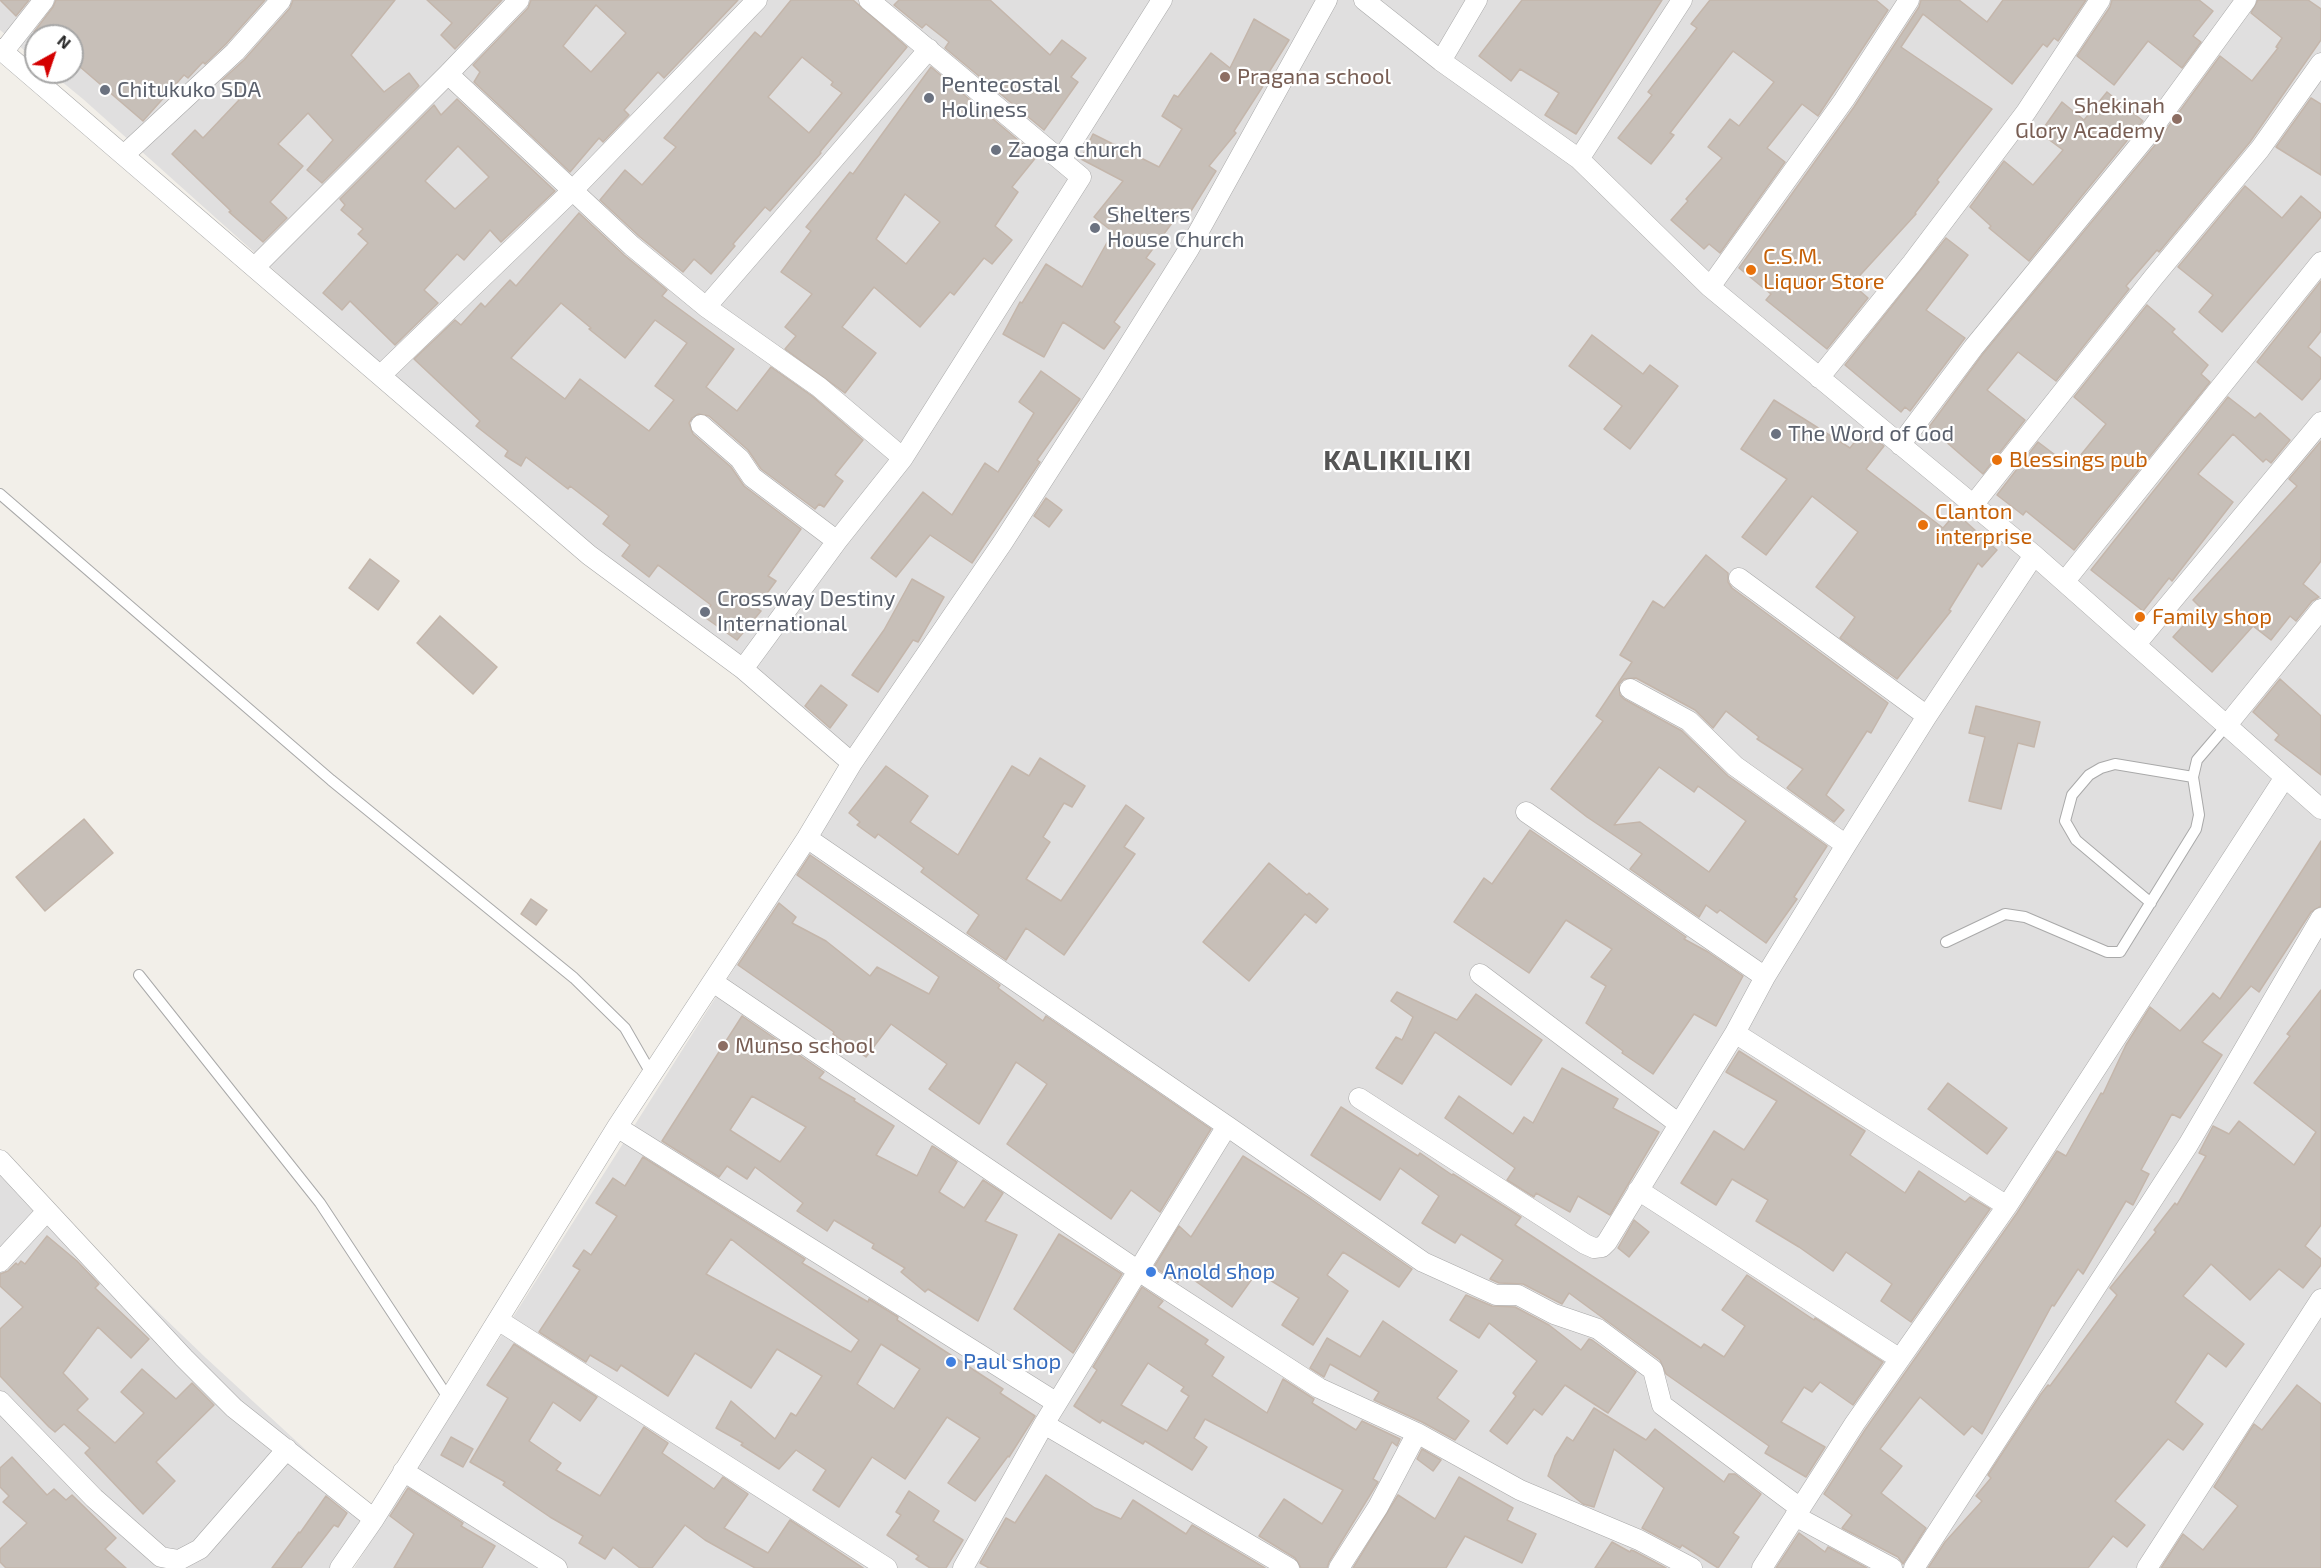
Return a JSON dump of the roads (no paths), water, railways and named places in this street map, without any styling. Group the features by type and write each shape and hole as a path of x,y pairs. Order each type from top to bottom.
{"street":[{"path":"45,0 2,50 589,555 743,669 852,763"},
{"path":"124,155 235,52 281,0"},
{"path":"255,267 519,0"},
{"path":"381,375 573,190 757,0"},
{"path":"743,669 837,541 903,458 1081,177 869,0"},
{"path":"1061,160 1162,0"},
{"path":"340,1568 374,1519 449,1400 617,1127 807,838 852,763 1004,542 1189,249 1327,0"},
{"path":"1364,0 1441,61 1579,159 1710,287 2065,581 2321,809"},
{"path":"1441,61 1478,0"},
{"path":"1579,159 1682,0"},
{"path":"1710,287 1844,100 1909,0"},
{"path":"1819,378 1912,263 2026,112 2100,0"},
{"path":"1900,445 1973,348 2146,137 2246,0"},
{"path":"706,307 929,49"},
{"path":"1973,505 2153,278 2260,149 2321,63"},
{"path":"448,74 632,246 706,307 819,387 903,458"},
{"path":"2065,581 2321,262"},
{"path":"2136,644 2321,422"},
{"path":"701,425 740,459 752,477 837,541"},
{"path":"1359,1098 1594,1248 1602,1247 1736,1033 1765,977 1846,845 1927,716 2034,555"},
{"path":"1739,578 1927,716"},
{"path":"2227,725 2321,609"},
{"path":"1630,689 1689,721 1736,766 1846,845"},
{"path":"1762,1568 1855,1423 2007,1206 2285,777"},
{"path":"1526,812 1765,977"},
{"path":"807,838 1423,1262 1496,1295 1518,1295 1554,1314 1598,1329 1653,1370 1662,1405 1797,1511 1892,1568"},
{"path":"1914,1568 2188,1145 2321,918"},
{"path":"1480,974 1678,1124"},
{"path":"713,982 1137,1270 1318,1388 1417,1433 1520,1490 1639,1540 1692,1568"},
{"path":"1736,1033 2007,1206"},
{"path":"963,1568 1056,1403 1227,1126"},
{"path":"617,1127 1056,1403"},
{"path":"0,1160 234,1408 374,1519"},
{"path":"1638,1190 1900,1359"},
{"path":"0,1262 47,1211"},
{"path":"2147,1568 2321,1299"},
{"path":"498,1320 887,1568"},
{"path":"0,1401 94,1498 161,1557 179,1560 200,1549 287,1449"},
{"path":"1044,1424 1288,1568"},
{"path":"1339,1568 1378,1507 1417,1433"},
{"path":"403,1471 557,1568"}],"lane":[{"path":"0,494 331,780 574,978 625,1028 652,1075"},
{"path":"1946,942 2005,914 2025,917 2107,952 2120,952 2196,829 2199,815 2193,777 2197,760 2227,725"},
{"path":"2151,903 2076,840 2065,821 2072,795 2089,775 2115,764 2193,777"},
{"path":"139,975 320,1203 449,1400"}],"place":[{"name":"Pragana school","path":"1225,77"},
{"name":"Chitukuko SDA","path":"105,90"},
{"name":"Pentecostal Holiness","path":"929,98"},
{"name":"Shekinah Glory Academy","path":"2177,119"},
{"name":"Zaoga church","path":"996,150"},
{"name":"Shelters House Church","path":"1095,228"},
{"name":"C.S.M. Liquor Store","path":"1751,270"},
{"name":"The Word of God","path":"1776,434"},
{"name":"Blessings pub","path":"1997,460"},
{"name":"Clanton interprise","path":"1923,525"},
{"name":"Crossway Destiny International","path":"705,612"},
{"name":"Family shop","path":"2140,617"},
{"name":"Munso school","path":"723,1046"},
{"name":"Anold shop","path":"1151,1272"},
{"name":"Paul shop","path":"951,1362"}],"district":[{"name":"KALIKILIKI","path":"1398,461"}]}
